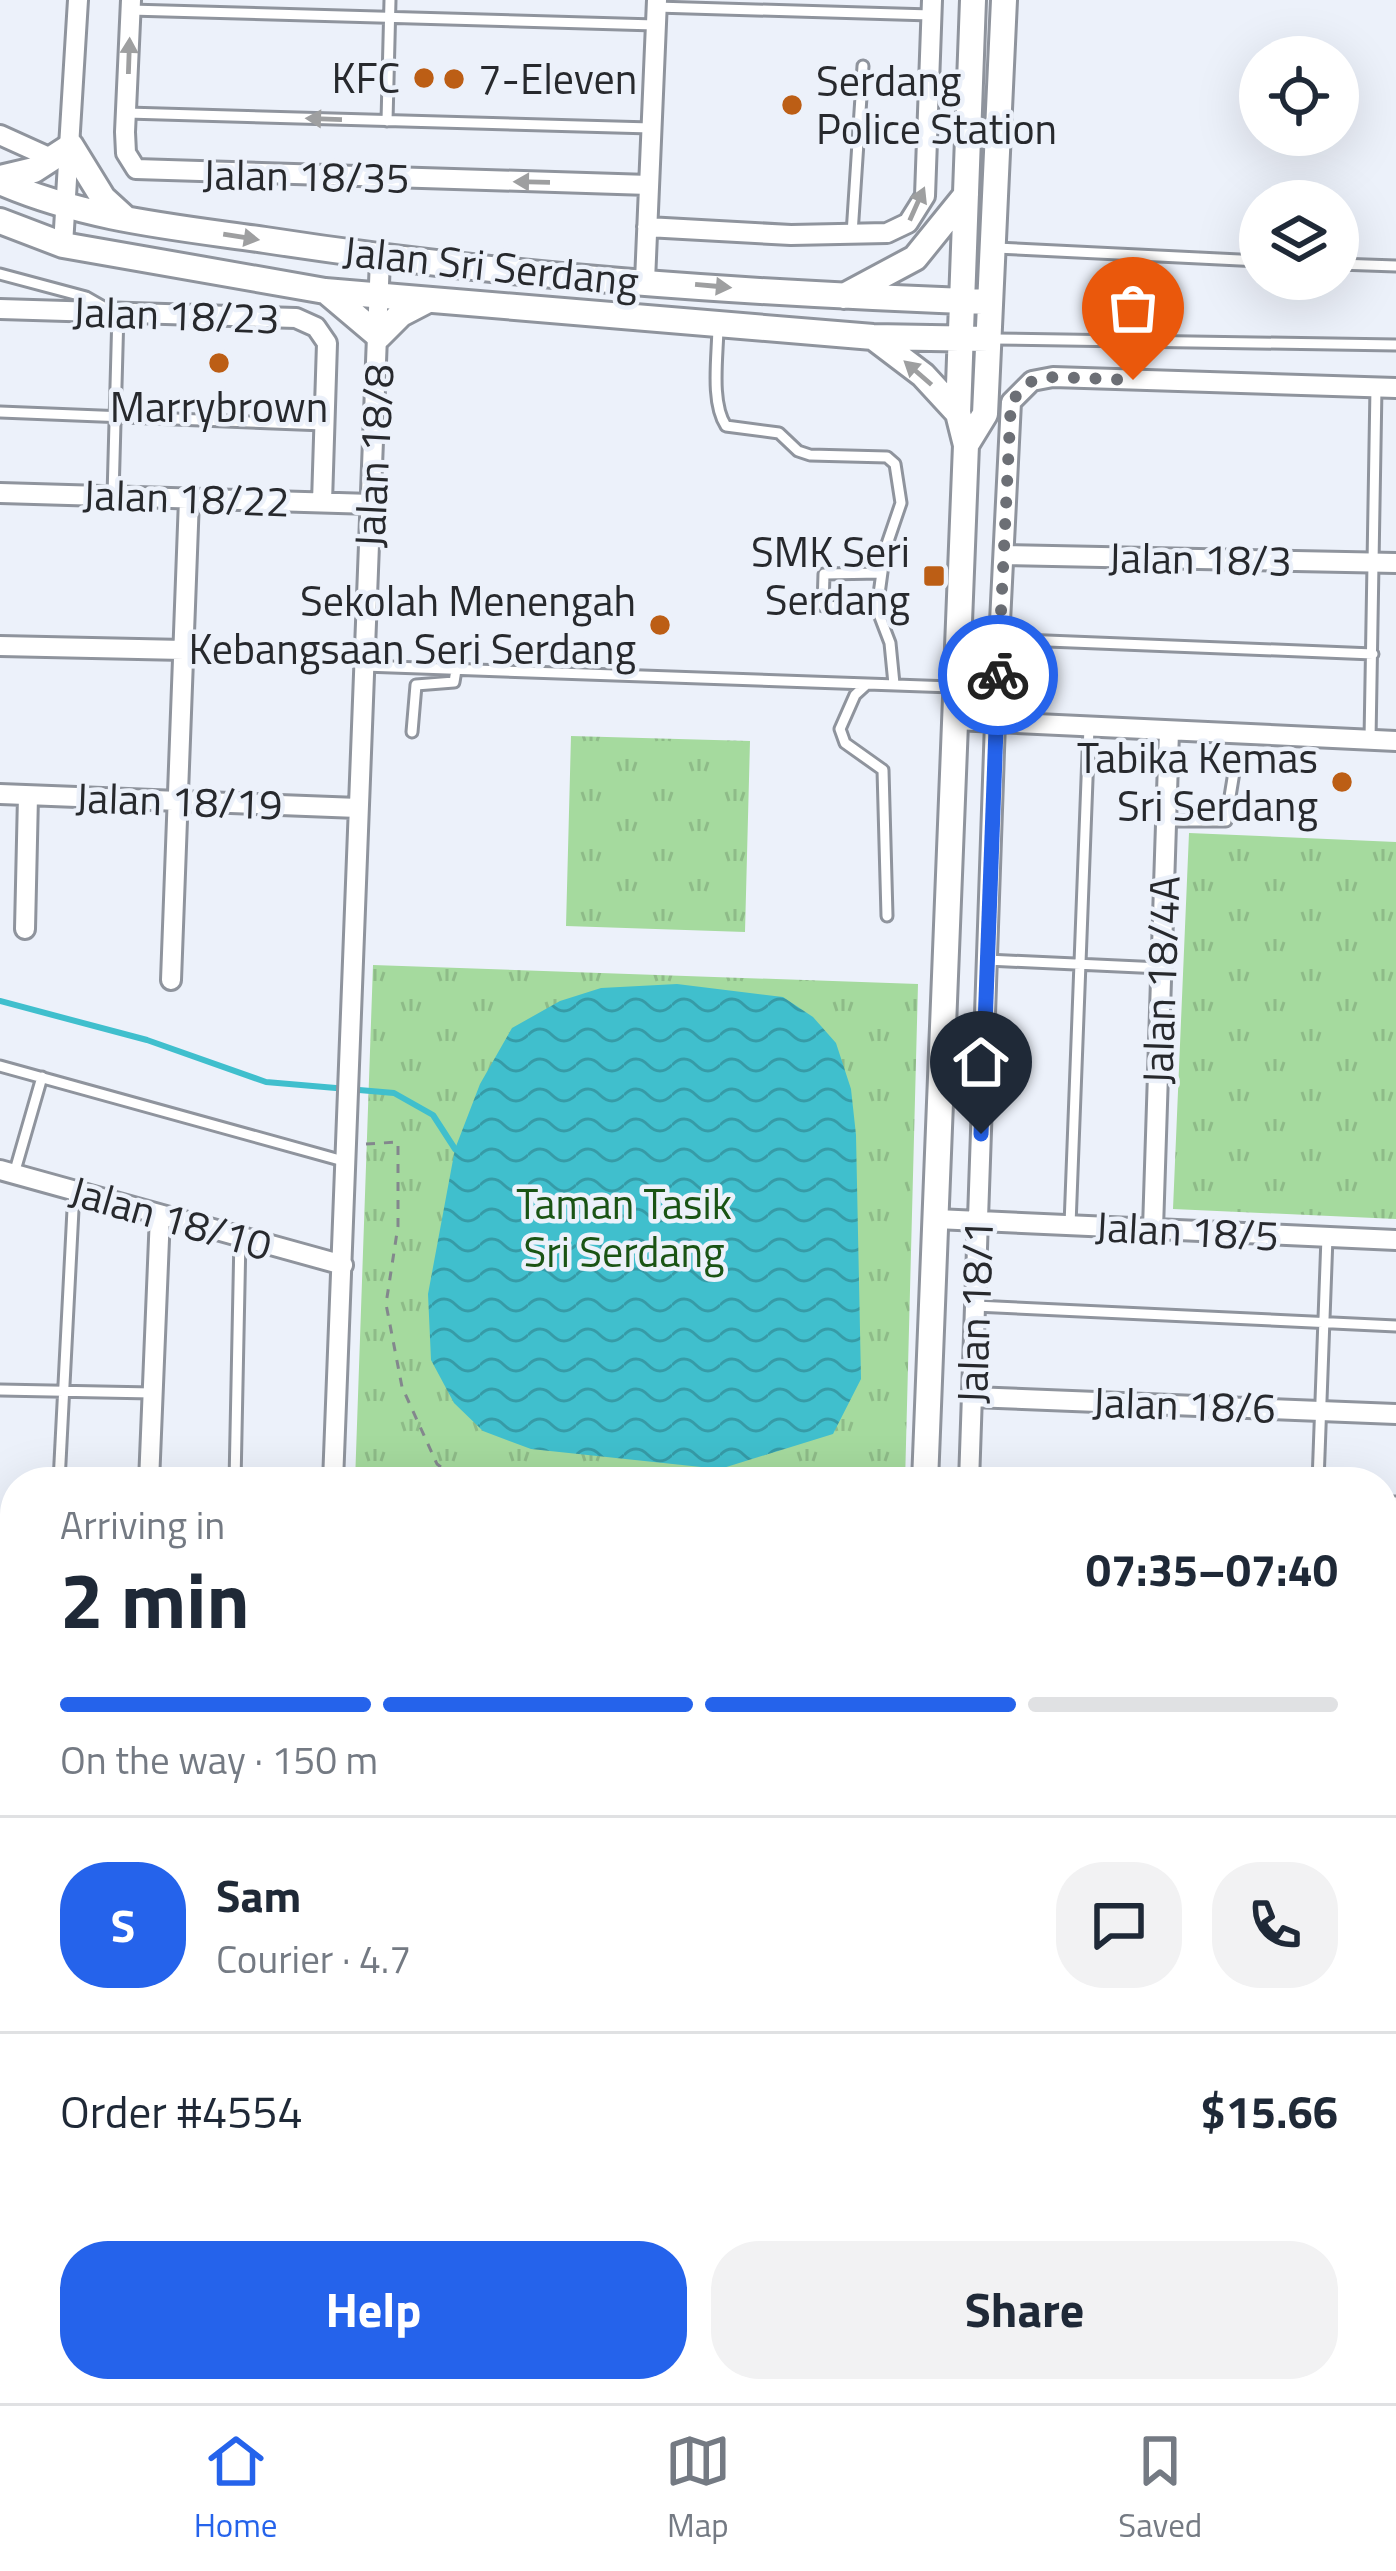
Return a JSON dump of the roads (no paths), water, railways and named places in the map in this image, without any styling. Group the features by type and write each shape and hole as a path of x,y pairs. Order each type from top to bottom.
{"street":[{"path":"62,245 68,209 62,152 78,9 66,0"},
{"path":"927,1467 966,445 958,412 973,0"},
{"path":"966,445 985,414 1004,0"},
{"name":"Jalan 18/35","path":"130,5 126,153 136,169 649,185"},
{"path":"647,227 852,236 887,233 908,223 925,196 932,8"},
{"path":"645,281 656,11"},
{"path":"0,135 62,152 126,219"},
{"path":"0,180 34,170 62,152"},
{"name":"Jalan Sri Serdang","path":"0,180 68,209 380,258 842,297 989,302"},
{"path":"842,297 915,258 966,195"},
{"name":"Jalan Sri Serdang","path":"0,221 62,245 325,291 873,337 988,339"},
{"name":"Jalan 18/8","path":"335,1467 380,258"},
{"path":"325,291 379,336 401,314 428,300"},
{"name":"Jalan 18/23","path":"0,309 296,318 316,327 327,343 322,502"},
{"path":"873,337 923,375 958,412"},
{"name":"Jalan 18/1","path":"971,1467 995,722 1011,401 1032,381 1053,377 1386,388"},
{"name":"Jalan 18/22","path":"0,493 372,504"},
{"path":"171,980 189,499"},
{"name":"Jalan 18/3","path":"1004,555 1396,563"},
{"path":"0,646 184,650"},
{"path":"955,721 1396,741"},
{"name":"Jalan 18/4A","path":"1153,1229 1169,730"},
{"name":"Jalan 18/19","path":"0,794 358,808"},
{"path":"25,929 28,796"},
{"name":"Jalan 18/10","path":"7,1172 343,1265"},
{"path":"150,1467 160,1214"},
{"name":"Jalan 18/5","path":"936,1219 1396,1240"},
{"name":"Jalan 18/6","path":"972,1397 1396,1414"}],"lane":[{"path":"387,121 390,0"},
{"path":"130,5 390,17 932,8"},
{"path":"852,236 863,66"},
{"path":"127,113 651,128"},
{"path":"991,248 1239,260"},
{"path":"1359,265 1396,266"},
{"path":"0,274 86,297 115,312 113,496"},
{"path":"718,324 718,391 721,418 727,426 779,434 798,451 810,454 886,457 896,464 901,503 880,573 877,609 890,644 894,685"},
{"path":"988,339 1396,345"},
{"path":"1370,740 1386,388"},
{"path":"0,412 325,425"},
{"path":"877,609 823,606 824,574 880,573"},
{"path":"1000,640 1372,654"},
{"path":"364,666 957,687"},
{"path":"412,732 416,685 454,682 455,670"},
{"path":"867,684 855,694 840,729 845,742 883,770 887,916"},
{"path":"1070,1225 1089,727"},
{"path":"1166,821 1226,820 1235,766"},
{"path":"987,960 1162,968"},
{"path":"0,1066 348,1146"},
{"path":"7,1172 42,1077"},
{"path":"60,1467 74,1190"},
{"path":"235,1467 240,1237"},
{"path":"1319,1467 1327,1237"},
{"path":"975,1306 1396,1327"},
{"path":"0,1390 152,1393"}],"water":[{"name":"Taman Tasik Sri Serdang","path":"677,984 783,997 813,1017 836,1043 851,1089 856,1135 861,1379 833,1434 726,1467 531,1449 483,1431 454,1403 431,1360 428,1294 455,1149 480,1084 512,1028 560,1001 601,988"}],"waterway":[{"path":"0,1001 147,1040 266,1082 394,1093 433,1115 455,1149"}],"place":[{"name":"KFC","path":"424,78"},
{"name":"7-Eleven","path":"454,79"},
{"name":"Serdang Police Station","path":"792,105"},
{"name":"Marrybrown","path":"219,363"},
{"name":"SMK Seri Serdang","path":"934,576"},
{"name":"Sekolah Menengah Kebangsaan Seri Serdang","path":"660,625"},
{"name":"Tabika Kemas Sri Serdang","path":"1342,782"}]}
